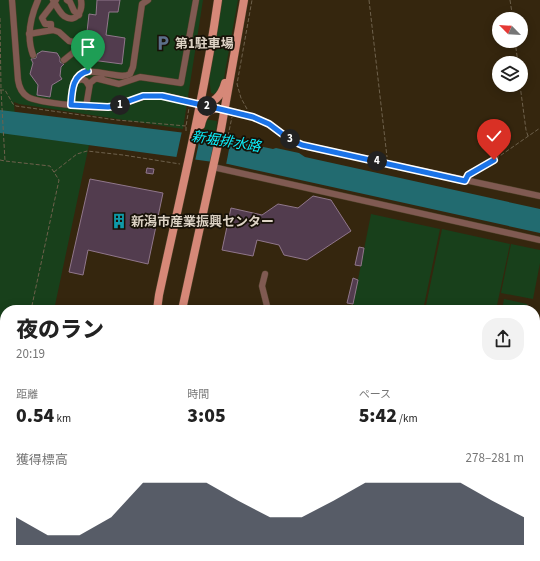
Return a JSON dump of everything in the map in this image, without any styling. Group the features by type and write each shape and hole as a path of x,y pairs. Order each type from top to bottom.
{"main road":[{"path":"218,0 206,76 207,90 223,132"},
{"path":"158,305 189,161 193,132 204,115 213,107 234,54 244,0"},
{"path":"193,132 213,107 222,92 229,65 234,54"},
{"path":"183,305 213,166 223,132 213,107 206,76"}],"street":[{"path":"12,0 19,88 23,93 32,99 99,108 115,106 143,96 156,95 247,115 269,124 296,143 307,146 540,196"},
{"path":"33,55 29,42 29,34 32,13 38,0"},
{"path":"67,0 79,16"},
{"path":"79,16 81,11 81,0"},
{"path":"71,105 74,82 80,74 88,71 124,76 130,74 133,67 142,4 148,0"},
{"path":"86,107 89,86 92,81 99,79 119,84 140,77 181,83 196,0"},
{"path":"50,30 51,24 45,24 42,18 55,1 63,15 69,18 79,16"},
{"path":"29,34 36,34 50,30 59,32 69,41 79,43 74,52 64,60"},
{"path":"74,82 82,79 89,86"},
{"path":"213,166 540,240"},
{"path":"265,274 262,286 267,305"}],"path":[{"path":"247,115 246,107 241,98 237,84 252,0"},
{"path":"369,0 388,164"},
{"path":"510,0 512,12"},
{"path":"0,18 0,90 5,161"},
{"path":"0,90 5,90 13,104 16,106 117,120 186,126 193,132"},
{"path":"521,92 528,136"},
{"path":"186,126 189,108"},
{"path":"223,132 232,117"},
{"path":"465,181 468,175 494,160 540,128"},
{"path":"54,172 77,154 87,151 189,161"},
{"path":"0,160 50,166 59,180 32,305"}],"green space":[{"path":"0,0 203,0 183,129 14,102 16,135 89,145 55,305 0,305"},
{"path":"222,0 238,0 224,78 217,95 211,93 209,78"},
{"path":"205,119 217,121 216,131 202,129"},
{"path":"371,214 440,229 424,305 353,305"},
{"path":"442,229 510,244 497,305 426,305"},
{"path":"511,244 540,250 540,263 533,299 501,293"},
{"path":"504,299 527,304 527,305 503,305"}],"water":[{"name":"新堀排水路","path":"0,110 210,136 299,153 305,157 540,209 540,233 228,164 0,133"}],"pier":[{"path":"182,131 201,133 195,161 176,159"},
{"path":"216,136 231,139 226,165 210,163"}],"building":[{"path":"97,0 120,0 118,12 109,12 106,35 125,38 122,64 84,59 89,14 96,15"},
{"path":"42,51 57,53 60,58 60,62 64,64 61,67 60,76 62,79 52,85 50,97 37,95 38,85 30,74 33,63 31,59 36,58 37,54"},
{"path":"147,168 154,169 153,174 146,173"},
{"name":"新潟市産業振興センター","path":"90,179 163,193 148,264 88,250 83,275 69,272"},
{"path":"313,196 331,200 351,231 307,260 284,255 279,245 257,240 253,256 222,250 231,208 262,215 278,204 298,208"},
{"path":"359,247 364,248 361,266 355,265"},
{"path":"353,278 358,280 353,304 347,303"}],"place":[{"name":"第1駐車場","path":"163,43"},
{"name":"新潟市産業振興センター","path":"119,221"}],"route":[{"path":"88,71 82,72 77,77 73,85 71,105 99,108 115,106 143,96 156,95 174,98 253,117 269,124 289,139 302,145 465,181 468,175 494,160"}]}
